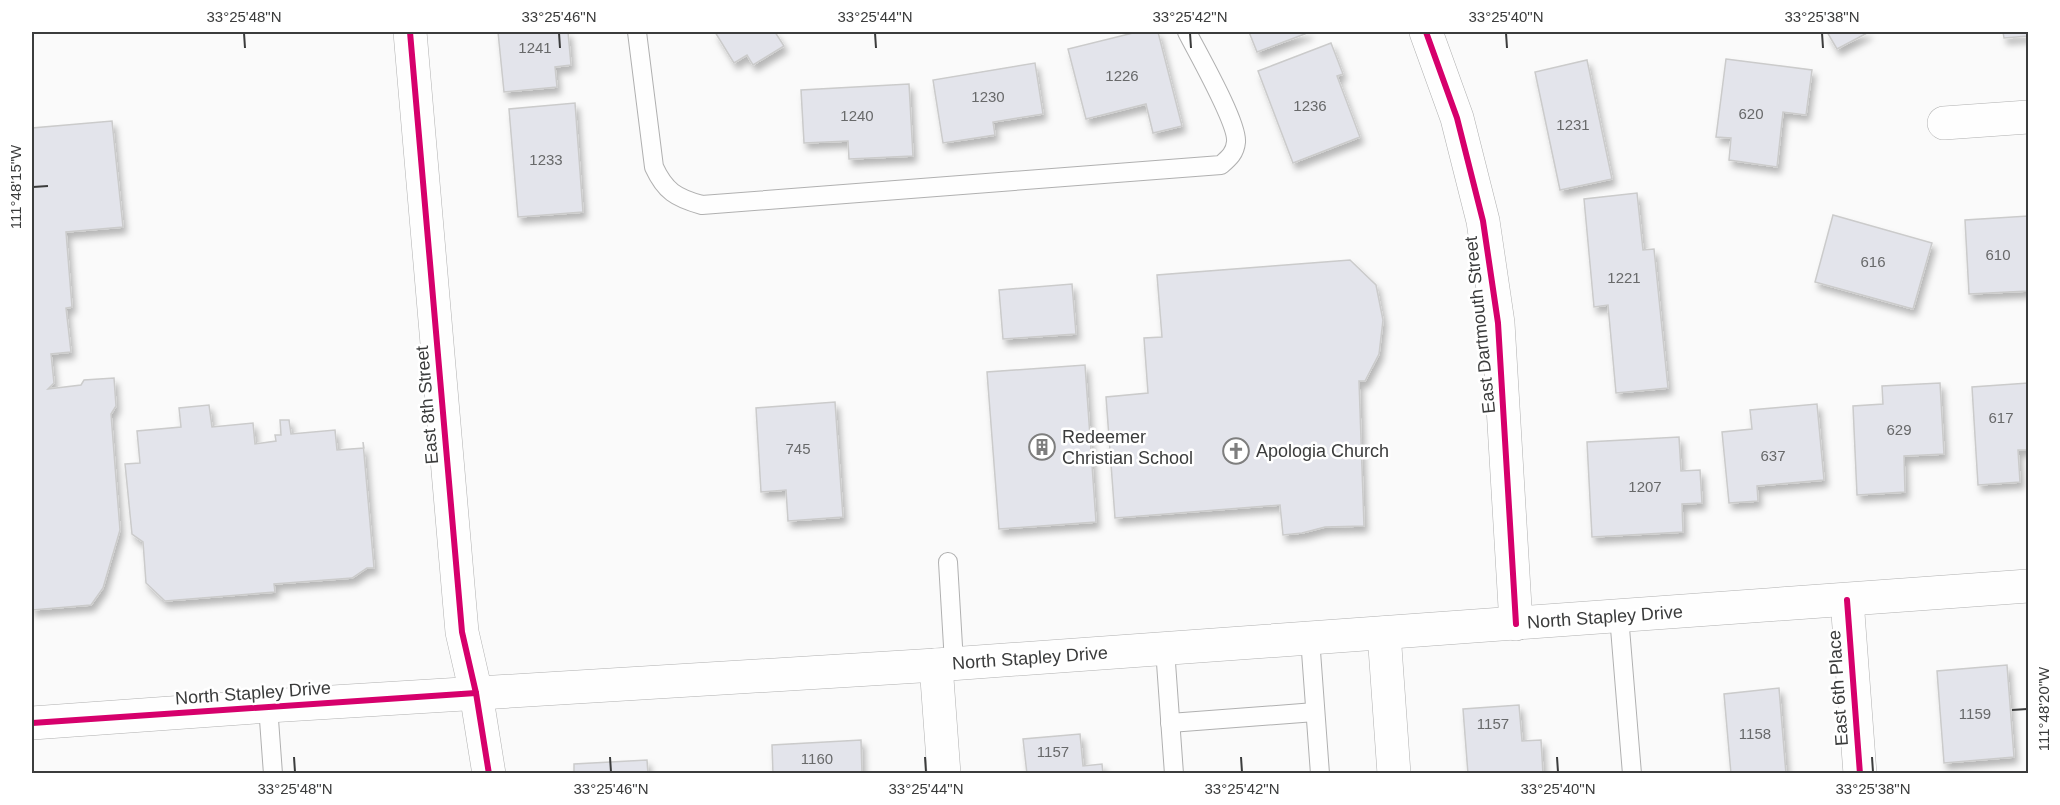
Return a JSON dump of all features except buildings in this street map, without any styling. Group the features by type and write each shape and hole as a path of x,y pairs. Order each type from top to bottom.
{"main road":[{"name":"East 8th Street","path":"410,32 462,632 476,693 489,774"},
{"name":"East Dartmouth Street","path":"1426,32 1457,117 1483,221 1498,323 1516,624"},
{"path":"1944,123 2028,117"},
{"name":"North Stapley Drive","path":"32,723 1165,649 2028,586"},
{"name":"East 6th Place","path":"1846,600 1860,774"},
{"path":"1384,633 1394,774"},
{"path":"944,774 945,664"}],"lane":[{"path":"637,32 654,166 660,180 672,193 702,205 1221,165 1233,155 1237,140 1228,113 1187,32"},
{"path":"945,664 948,562"},
{"path":"1619,616 1632,774"},
{"path":"1310,638 1320,774"},
{"path":"1165,649 1174,774"},
{"path":"268,706 273,774"},
{"path":"1170,723 1315,712"}],"cycle path":[{"path":"410,32 462,632 476,693 489,774"},
{"path":"1426,32 1457,118 1483,221 1498,323 1516,624"},
{"path":"1847,600 1860,774"},
{"path":"32,723 476,693"}],"place":[{"name":"Redeemer Christian School","path":"1042,447"},
{"name":"Apologia Church","path":"1236,451"}]}
